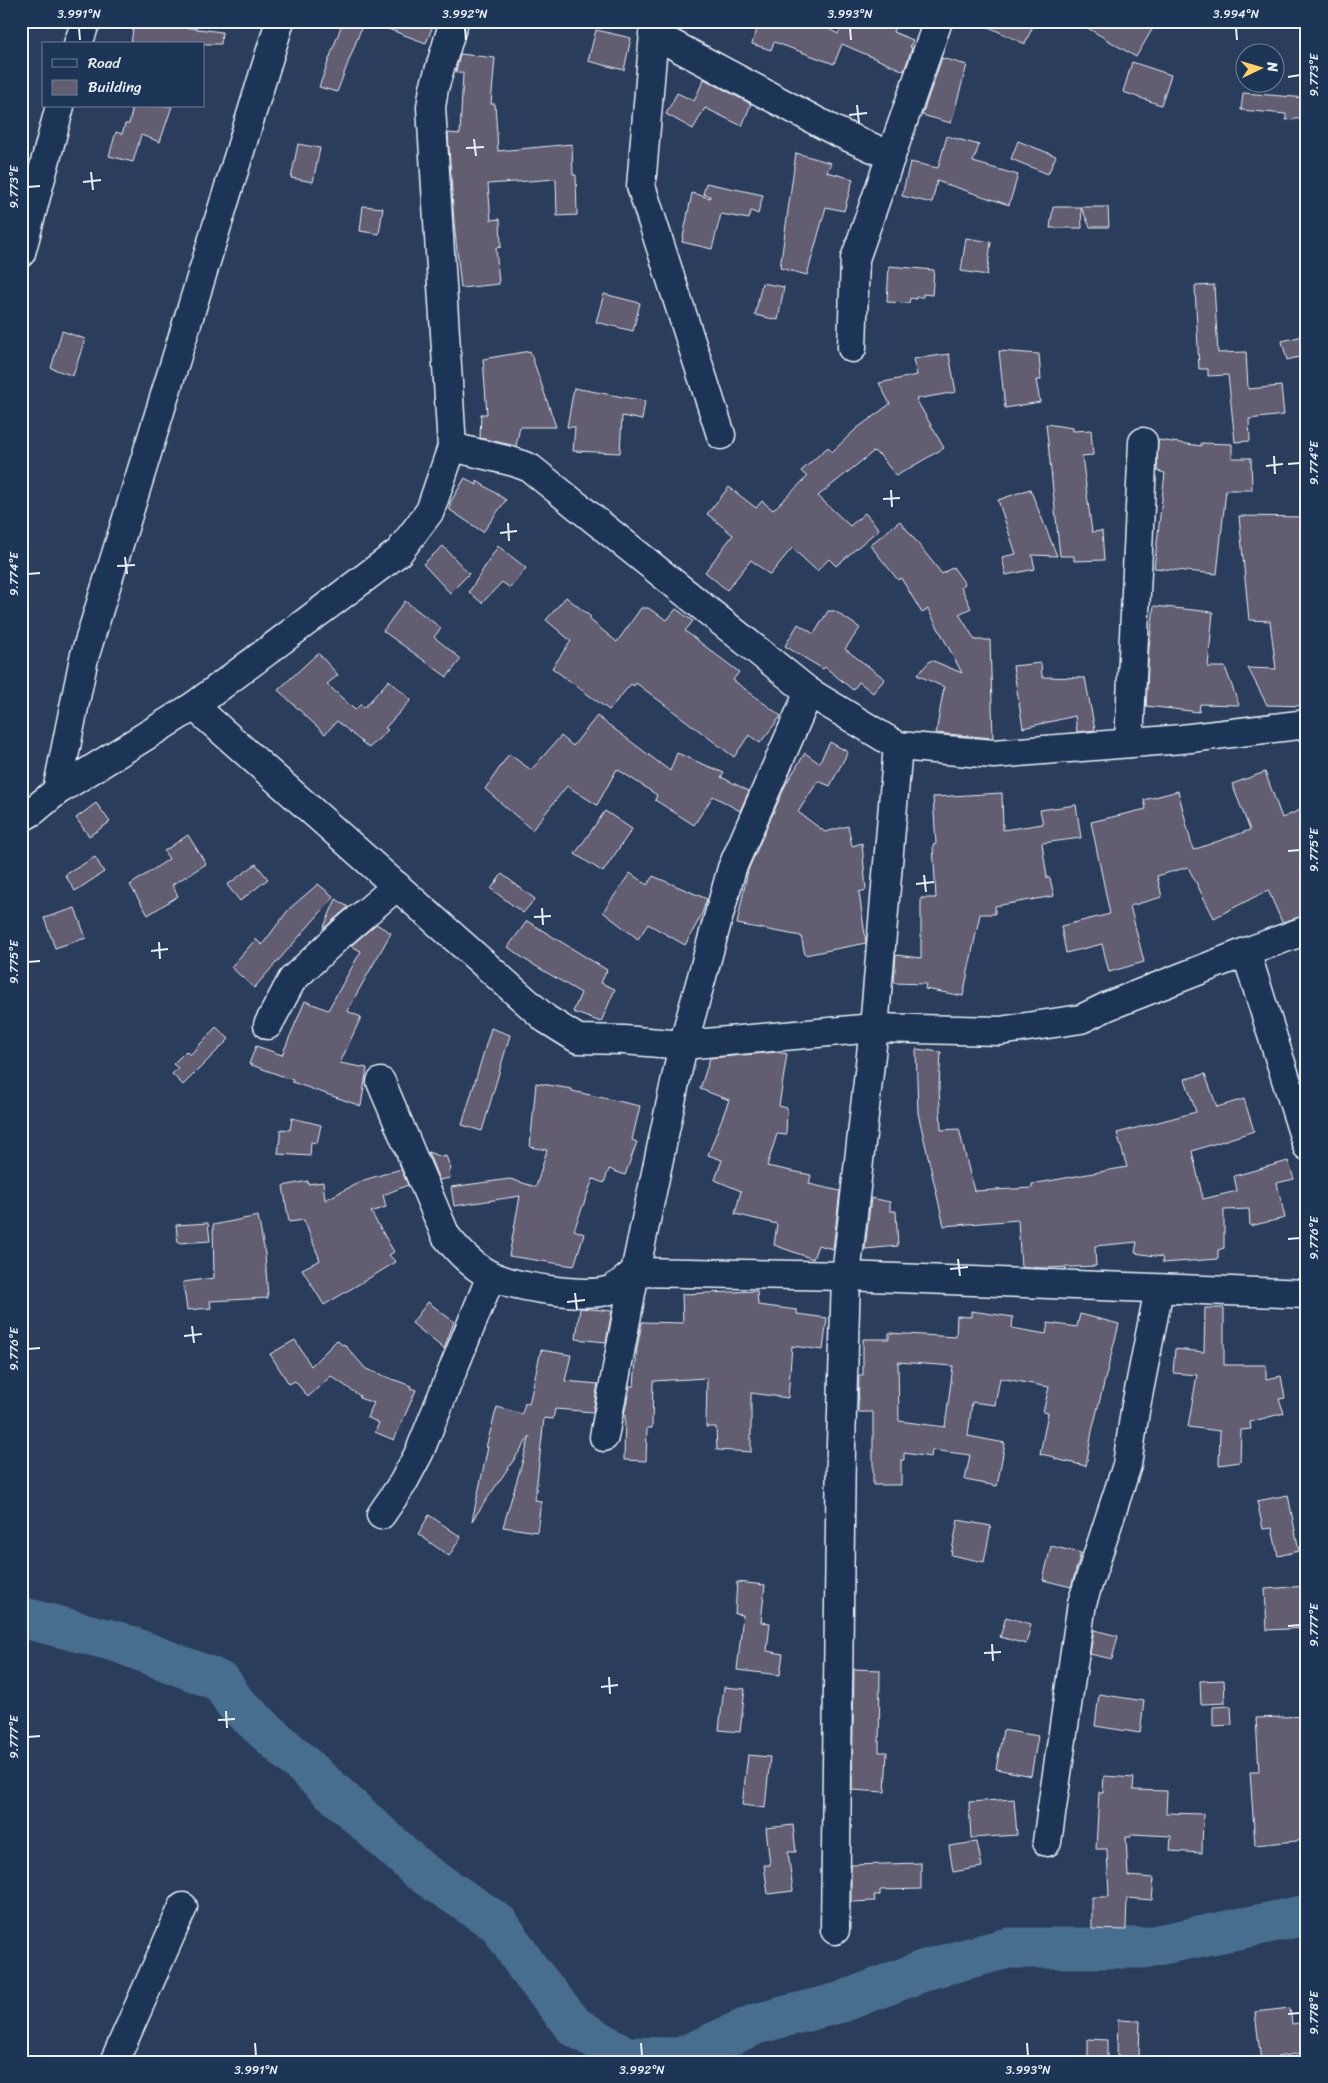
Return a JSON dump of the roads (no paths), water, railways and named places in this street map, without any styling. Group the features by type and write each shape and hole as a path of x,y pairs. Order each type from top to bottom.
{"street":[{"path":"79,42 86,21"},
{"path":"57,791 84,658 280,21"},
{"path":"21,818 34,811 57,791 194,706 399,552 430,511 452,447 431,107 434,88 454,21"},
{"path":"852,348 855,259 938,21"},
{"path":"720,435 641,186 654,28 836,131 890,156"},
{"path":"21,253 59,108"},
{"path":"1129,743 1143,442"},
{"path":"452,447 514,462 530,468 809,692 898,746 994,754 1129,743 1307,724"},
{"path":"604,1438 635,1272 683,1045 737,854 809,692"},
{"path":"194,706 546,1019 578,1039 624,1040 683,1045 874,1028 1000,1031 1081,1019 1108,1006 1307,930"},
{"path":"835,1930 841,1445 846,1276 874,1028 898,746"},
{"path":"268,1025 292,980 396,886"},
{"path":"1246,952 1307,1146"},
{"path":"381,1082 446,1236 459,1253 491,1276 522,1286 581,1293 610,1290 635,1272 846,1276 1307,1294"},
{"path":"381,1515 403,1483 419,1453 491,1276"},
{"path":"1047,1842 1082,1603 1127,1465 1135,1411 1159,1289"},
{"path":"114,2062 183,1907"}],"waterway":[{"path":"21,1617 118,1642 222,1683 235,1703 420,1871 499,1924 527,1967 574,2026 626,2057 680,2058 756,2024 842,2002 928,1969 1008,1948 1143,1948 1307,1915"}]}
